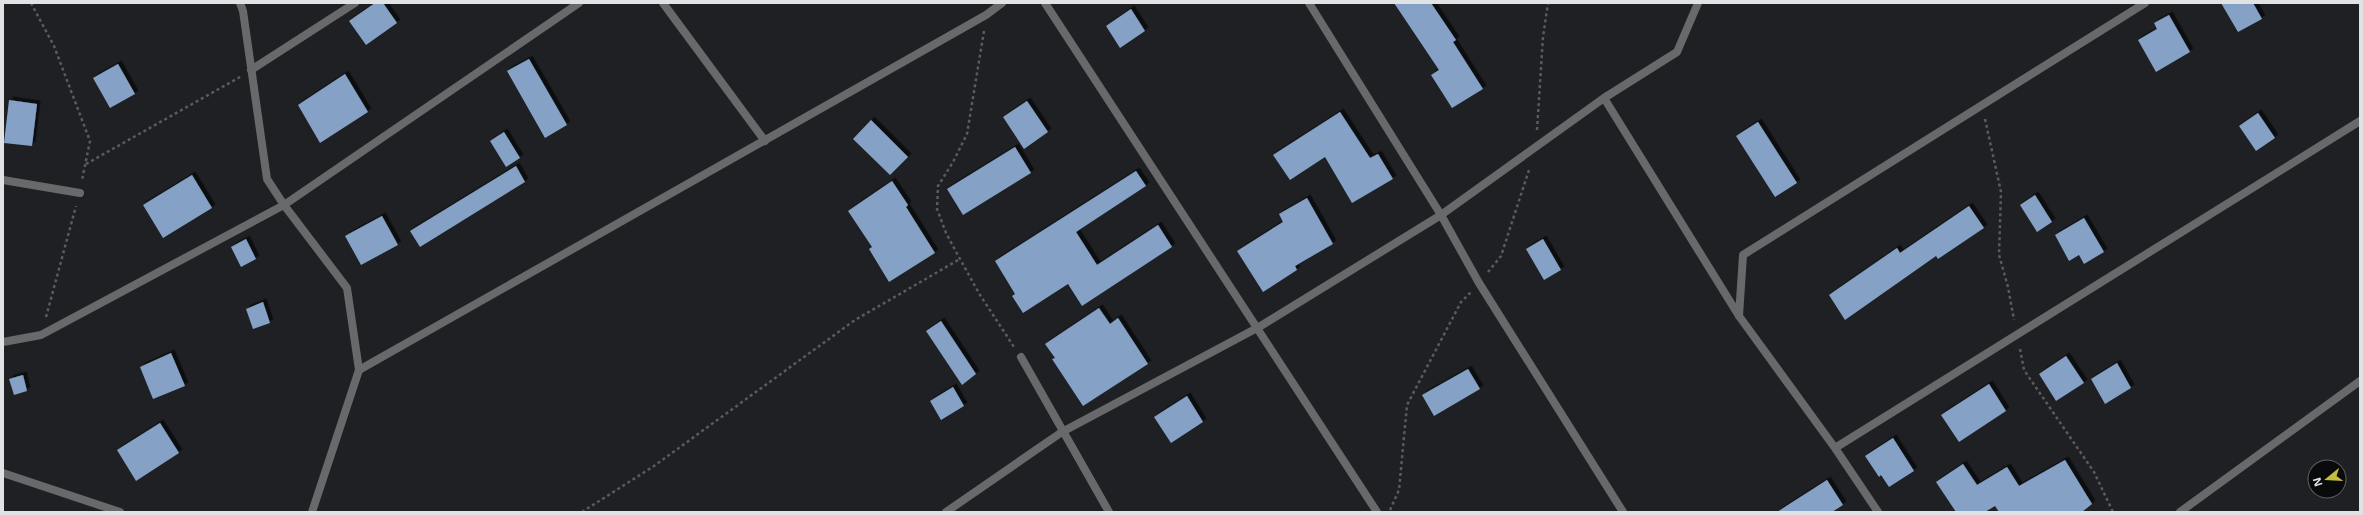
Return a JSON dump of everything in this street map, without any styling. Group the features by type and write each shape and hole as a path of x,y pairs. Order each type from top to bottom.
{"street":[{"path":"240,3 243,11 267,179 284,205 347,288 358,370 312,512"},
{"path":"252,70 355,3"},
{"path":"3,342 41,335 284,205 579,3"},
{"path":"664,3 765,141"},
{"path":"358,370 765,141 986,15 1002,3"},
{"path":"1045,3 1259,327 1377,512"},
{"path":"1310,3 1441,215 1479,283 1623,512"},
{"path":"946,512 1062,432 1259,327 1441,215 1604,98 1676,52 1698,3"},
{"path":"1739,316 1743,255 2145,3"},
{"path":"1604,98 1739,316 1835,448 1878,512"},
{"path":"1835,448 2360,121"},
{"path":"3,180 80,193"},
{"path":"1021,358 1109,512"},
{"path":"2180,512 2360,381"},
{"path":"3,473 120,512"}],"path":[{"path":"31,3 54,46 90,141 80,193 41,335"},
{"path":"986,15 967,134 953,162 938,186 937,210 946,234 980,295 1021,358"},
{"path":"85,164 252,70"},
{"path":"582,512 654,466 855,320 960,258"}],"building":[{"path":"375,3 383,3 397,23 366,45 349,21"},
{"path":"1394,3 1431,3 1456,40 1453,42 1483,89 1452,108 1431,75 1439,70"},
{"path":"2221,3 2253,3 2262,19 2238,32"},
{"path":"1131,9 1145,31 1120,48 1106,26"},
{"path":"2169,15 2190,52 2156,72 2138,40 2157,29 2154,23"},
{"path":"529,59 567,125 545,138 507,71"},
{"path":"118,64 135,94 110,108 93,78"},
{"path":"345,74 368,112 320,143 298,105"},
{"path":"9,100 37,104 32,146 4,143"},
{"path":"1027,101 1048,132 1024,149 1003,117"},
{"path":"1340,112 1370,158 1378,154 1393,179 1352,203 1325,157 1290,180 1273,155"},
{"path":"2258,113 2275,138 2256,151 2239,126"},
{"path":"871,120 908,157 890,175 853,139"},
{"path":"1758,122 1797,183 1775,197 1736,136"},
{"path":"504,132 520,158 506,167 490,141"},
{"path":"1015,147 1031,173 963,215 947,189"},
{"path":"516,166 525,182 420,247 410,231"},
{"path":"1136,171 1146,186 1076,232 1097,265 1158,225 1172,247 1082,306 1068,284 1023,313 1012,296 1015,294 995,261"},
{"path":"192,175 212,208 163,238 143,205"},
{"path":"892,181 908,205 906,207 935,253 889,282 869,249 872,247 848,211"},
{"path":"2035,195 2052,222 2037,232 2020,205"},
{"path":"1307,198 1333,244 1295,266 1297,270 1263,292 1237,251 1283,222 1279,214"},
{"path":"1969,206 1984,228 1938,259 1936,256 1845,320 1829,295 1897,248 1900,253"},
{"path":"382,216 398,245 361,265 345,236"},
{"path":"2084,218 2104,252 2084,264 2079,255 2069,261 2055,235"},
{"path":"246,239 256,259 241,267 231,247"},
{"path":"1543,239 1561,270 1544,280 1526,249"},
{"path":"263,302 270,323 253,329 246,309"},
{"path":"1099,308 1110,324 1118,318 1148,364 1083,406 1052,359 1055,358 1045,344"},
{"path":"941,321 976,374 962,385 926,331"},
{"path":"171,353 185,386 153,399 140,367"},
{"path":"2066,356 2084,383 2056,401 2039,374"},
{"path":"2117,363 2131,388 2105,404 2091,379"},
{"path":"1468,369 1480,389 1434,416 1422,395"},
{"path":"23,375 27,391 14,395 9,379"},
{"path":"1989,384 2006,411 1959,442 1941,415"},
{"path":"953,387 964,406 941,420 930,401"},
{"path":"1187,396 1203,422 1171,443 1154,417"},
{"path":"160,423 179,453 136,481 117,450"},
{"path":"1893,438 1914,471 1889,487 1881,475 1879,477 1865,456"},
{"path":"2065,460 2092,504 2082,512 1999,512 1995,506 1985,512 1956,512 1936,482 1963,464 1977,485 2007,467 2019,486"},
{"path":"1827,480 1843,505 1832,512 1777,512"}]}
